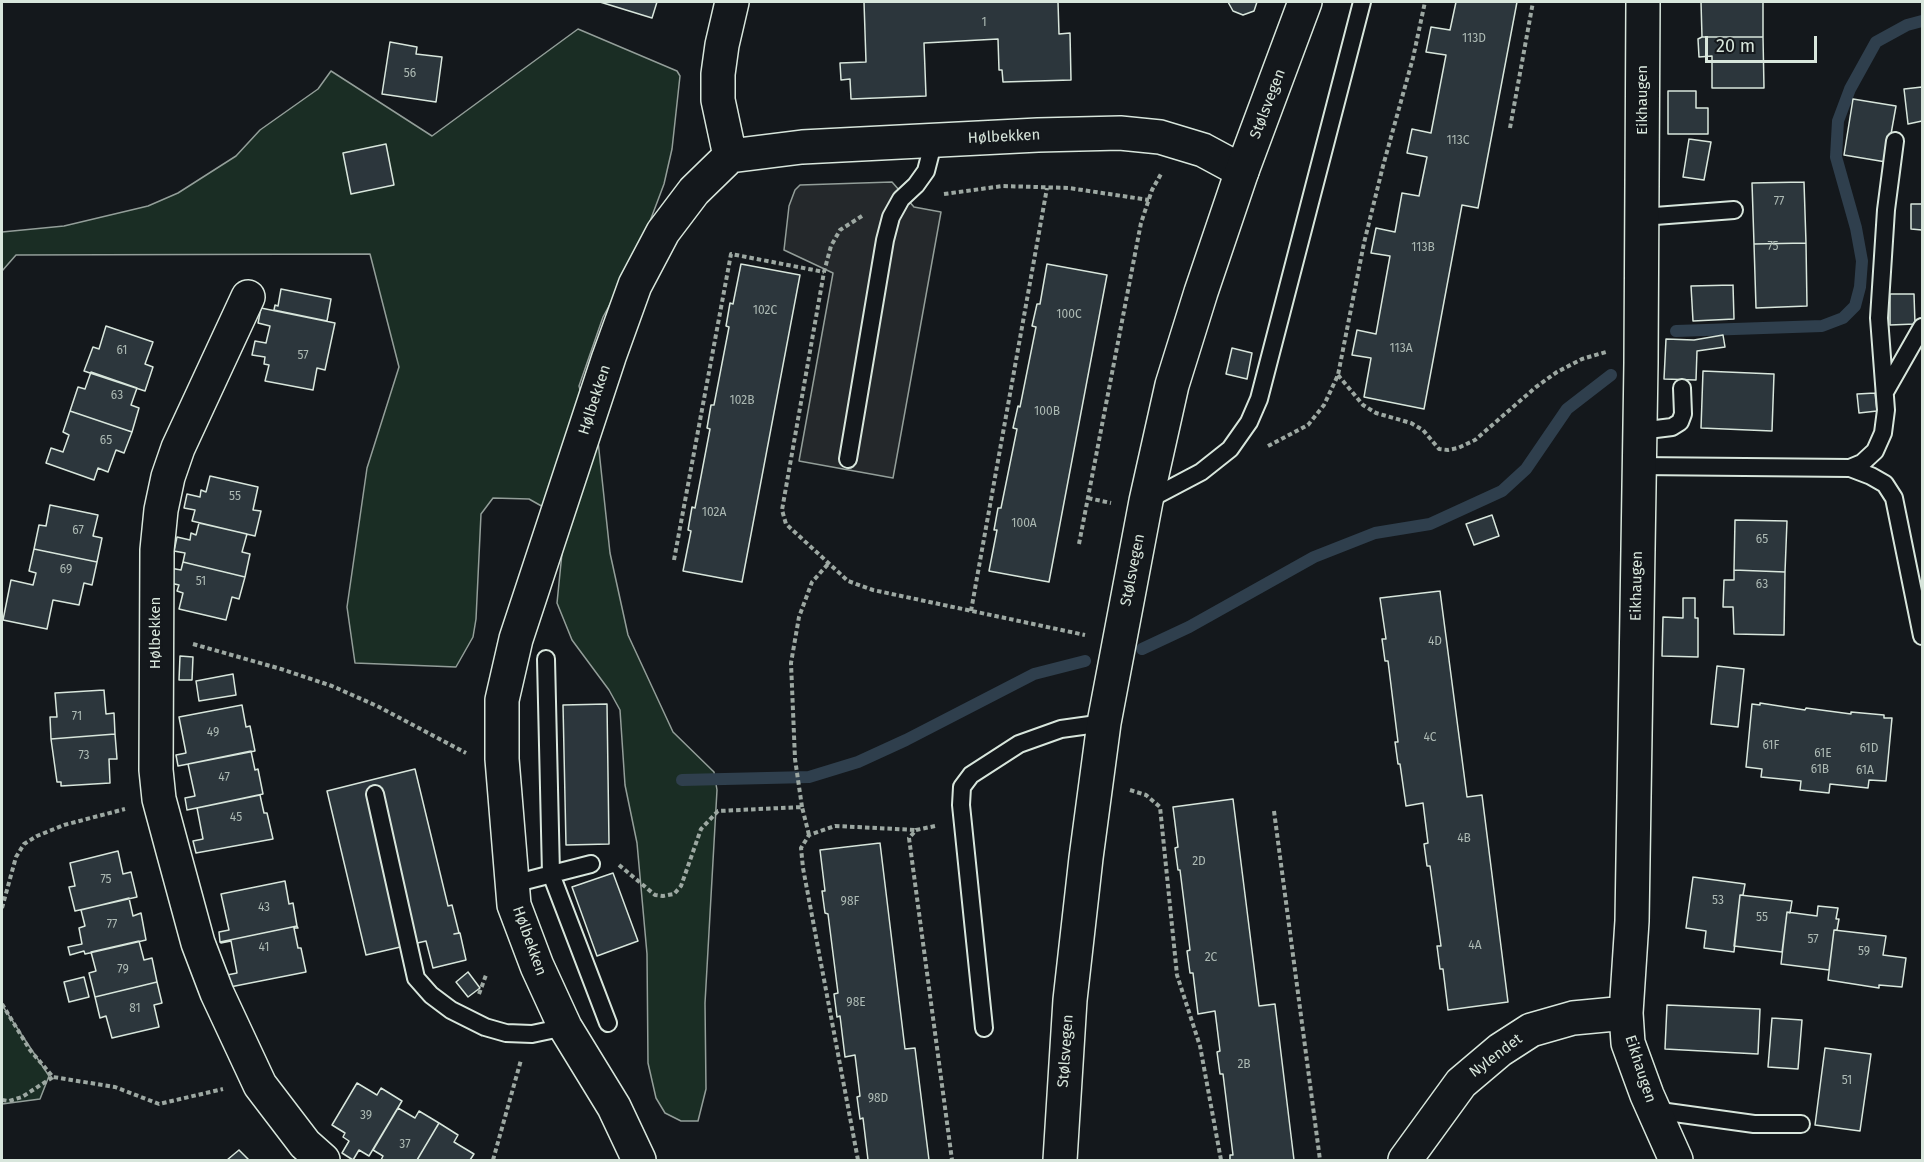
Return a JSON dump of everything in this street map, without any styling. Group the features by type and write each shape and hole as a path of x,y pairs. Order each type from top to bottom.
{"street":[{"path":"730,156 718,100 718,74 732,2"},
{"name":"Stølsvegen","path":"1060,1161 1070,1000 1096,781 1104,723 1146,501 1172,385 1201,292 1242,171 1305,2"},
{"name":"Eikhaugen","path":"1643,2 1640,431 1632,909 1626,1013 1628,1043 1653,1110 1676,1161"},
{"name":"Hølbekken","path":"639,1161 614,1107 566,1027 537,966 514,905 502,759 502,700 516,639 609,357 635,285 663,232 694,191 730,156 802,147 1120,133 1160,137 1203,150 1242,171"},
{"name":"Hølbekken","path":"248,297 178,448 168,477 161,510 157,550 156,770 159,799 198,944 217,993 260,1085 305,1144 323,1161"},
{"name":"Nylendet","path":"1405,1161 1461,1083 1500,1050 1531,1030 1574,1018 1626,1013"}],"lane":[{"path":"1146,501 1201,472 1230,449 1249,422 1259,399 1362,2"},
{"path":"848,459 885,240 891,217 901,199 916,185 926,171 934,140"},
{"path":"1850,468 1862,463 1875,451 1883,434 1886,410 1879,318 1881,272 1895,141"},
{"path":"1642,217 1734,210"},
{"path":"1885,392 1923,327"},
{"path":"1640,431 1672,427 1680,422 1683,414 1682,388"},
{"path":"1639,466 1850,468 1885,484 1894,498 1923,636"},
{"path":"546,659 551,874 608,1023"},
{"path":"984,1028 963,822 962,788 971,775 1019,744 1061,729 1104,723"},
{"path":"375,794 416,978 431,995 451,1010 485,1027 506,1032 532,1034 566,1027"},
{"path":"513,884 591,864"},
{"path":"1653,1110 1754,1124 1801,1124"}],"path":[{"path":"1230,449 1254,453 1308,425 1324,405 1338,375 1367,232 1413,58 1425,2"},
{"path":"1510,128 1533,2"},
{"path":"1080,544 1141,223 1152,190 1179,143"},
{"path":"1119,642 873,590 848,581 786,524 782,510 824,272 831,246 840,230 863,215 901,199 1003,186 1069,188 1149,200"},
{"path":"971,611 1047,188"},
{"path":"674,560 731,254 824,272"},
{"path":"1338,375 1363,405 1376,412 1411,423 1423,430 1439,448 1448,450 1475,440 1536,387 1582,358 1641,342"},
{"path":"809,835 802,807 795,759 790,684 794,639 812,582 829,563"},
{"path":"157,636 281,669 332,686 377,706 470,755 502,759"},
{"path":"1096,781 1146,795 1160,807 1177,975 1200,1046 1221,1161"},
{"path":"2,908 16,857 24,844 64,825 159,799"},
{"path":"591,864 611,859 655,894 663,896 674,894 681,886 700,829 718,811 802,807"},
{"path":"1274,811 1320,1161"},
{"path":"858,1161 801,848 809,835 835,826 916,830 963,822"},
{"path":"916,830 909,838 952,1161"},
{"path":"2,1004 30,1050 53,1077 115,1087 159,1104 218,1090 260,1085"},
{"path":"493,1161 520,1063 532,1034"},
{"path":"2,1100 22,1097 53,1077"}],"green space":[{"path":"578,29 677,71 680,76 672,149 664,184 638,253 603,317 579,386 584,403 595,413 610,553 628,635 673,732 714,772 717,790 705,1003 706,1089 698,1121 681,1121 665,1113 656,1098 648,1063 647,954 637,843 625,785 620,710 609,690 572,640 557,603 563,543 545,508 529,499 493,498 481,514 476,619 473,637 456,667 355,663 347,607 367,468 399,367 370,254 16,255 2,271 2,232 64,226 148,206 178,193 236,156 260,130 318,89 331,71 432,136"},
{"path":"2,1005 49,1076 40,1099 2,1104"}],"shaded area":[{"path":"892,182 914,207 941,212 893,478 799,461 833,273 784,250 789,206 795,190 800,185"}],"building":[{"path":"600,2 657,2 652,18"},
{"path":"864,2 1058,2 1059,34 1070,33 1071,80 1003,82 1002,70 999,70 998,39 924,43 926,96 851,99 850,79 841,80 840,63 866,62"},
{"path":"1228,2 1257,2 1254,11 1243,15 1233,11"},
{"path":"1456,2 1517,2 1478,208 1462,205 1424,409 1364,397 1371,358 1352,355 1357,330 1376,334 1390,256 1371,253 1376,228 1395,232 1402,193 1419,196 1427,157 1407,153 1412,129 1431,133 1446,55 1426,52 1431,27 1450,30"},
{"path":"1701,2 1763,2 1763,37 1702,37"},
{"path":"1702,37 1763,37 1764,88 1712,88 1712,56 1699,57 1698,39"},
{"path":"390,42 417,47 416,54 442,57 436,102 382,94"},
{"path":"1922,87 1922,121 1908,124 1904,89"},
{"path":"1668,91 1696,91 1696,108 1708,108 1708,134 1668,134"},
{"path":"1853,99 1896,106 1886,162 1844,155"},
{"path":"1689,139 1711,142 1704,180 1683,177"},
{"path":"386,144 394,185 351,194 343,153"},
{"path":"1804,182 1806,243 1754,244 1752,183"},
{"path":"1911,204 1922,204 1922,230 1911,229"},
{"path":"1806,243 1807,306 1756,308 1754,244"},
{"path":"741,264 800,275 742,582 683,571 691,531 688,530 692,507 695,508 710,429 707,428 711,405 714,405 729,327 726,326 730,303 733,304"},
{"path":"1047,264 1107,275 1049,582 989,571 997,530 994,530 998,508 1001,508 1017,429 1013,428 1018,406 1020,407 1036,327 1032,326 1037,304 1040,304"},
{"path":"1733,285 1734,319 1693,321 1691,286"},
{"path":"281,289 331,299 327,321 274,310 275,305 278,306"},
{"path":"1890,294 1914,294 1915,324 1890,325"},
{"path":"261,308 335,323 325,370 317,368 313,390 265,381 269,365 264,364 265,357 252,355 255,341 266,343 270,326 258,323"},
{"path":"106,326 153,342 145,364 153,367 145,391 84,371 93,347 99,349"},
{"path":"1723,335 1725,347 1697,351 1696,380 1664,379 1666,339 1694,340"},
{"path":"1232,348 1252,353 1247,379 1226,374"},
{"path":"1703,371 1774,374 1772,431 1701,428"},
{"path":"91,372 137,388 131,405 139,408 132,432 70,411 78,387 85,389"},
{"path":"1875,393 1877,411 1859,413 1857,394"},
{"path":"70,411 132,432 124,453 116,450 108,472 98,468 94,480 46,463 51,448 63,452 69,435 63,432"},
{"path":"210,476 258,487 253,510 261,511 255,536 192,521 195,510 184,508 187,494 200,497 201,490 206,492"},
{"path":"50,505 98,515 93,536 102,538 97,562 34,549 39,525 46,526"},
{"path":"1492,515 1499,536 1474,545 1466,524"},
{"path":"1735,520 1787,521 1785,572 1734,570"},
{"path":"199,523 247,534 242,552 250,554 245,577 183,562 185,553 174,551 177,537 190,540 191,533 196,535"},
{"path":"34,549 97,562 92,585 84,583 79,605 53,600 47,629 3,620 11,580 33,585 36,573 29,571"},
{"path":"183,562 245,577 239,599 232,597 226,620 179,609 183,593 177,591 179,585 166,582 170,568 181,570"},
{"path":"1734,570 1785,572 1784,635 1734,634 1733,607 1723,607 1724,580 1734,580"},
{"path":"1440,591 1467,797 1482,795 1508,1002 1448,1010 1443,969 1440,969 1437,946 1441,946 1430,866 1427,866 1424,844 1428,843 1423,803 1406,806 1400,764 1398,764 1395,742 1398,742 1388,661 1385,661 1382,639 1386,639 1380,598"},
{"path":"1683,598 1695,598 1695,618 1698,618 1698,657 1662,656 1663,617 1683,618"},
{"path":"180,656 193,657 192,680 179,680"},
{"path":"1717,666 1744,669 1738,727 1711,724"},
{"path":"233,674 236,695 199,701 196,681"},
{"path":"104,690 106,714 114,713 115,734 51,739 50,717 57,717 55,693"},
{"path":"1760,703 1805,710 1806,708 1851,714 1851,712 1884,715 1884,718 1892,718 1886,781 1869,780 1868,788 1830,784 1829,793 1800,790 1801,781 1761,777 1762,769 1746,767 1752,704 1760,705"},
{"path":"607,704 609,844 566,845 563,705"},
{"path":"242,705 246,727 250,726 255,751 178,766 176,755 186,753 179,717"},
{"path":"115,734 117,759 109,759 110,783 61,786 61,782 57,782 51,739"},
{"path":"251,751 255,770 258,769 263,794 187,810 185,798 195,796 188,764"},
{"path":"415,769 448,906 452,905 459,933 454,934 460,933 466,960 433,968 426,941 366,955 327,791"},
{"path":"260,795 273,839 196,853 193,841 203,839 197,808"},
{"path":"1233,799 1259,1006 1275,1004 1294,1160 1230,1160 1230,1155 1233,1155 1223,1074 1220,1074 1217,1052 1220,1051 1215,1011 1198,1014 1193,973 1190,973 1187,951 1190,950 1175,848 1178,847 1173,807"},
{"path":"880,843 905,1049 915,1048 929,1160 868,1160 863,1118 860,1119 857,1097 860,1096 855,1055 845,1057 840,1016 837,1017 834,994 838,993 828,914 825,913 822,891 825,891 820,850"},
{"path":"118,851 123,874 131,872 137,897 75,911 69,887 75,886 70,863"},
{"path":"613,873 638,941 597,956 572,887"},
{"path":"1693,877 1745,884 1743,895 1740,895 1734,952 1704,948 1706,931 1686,928"},
{"path":"285,881 289,904 293,903 297,926 220,942 219,932 229,930 221,894"},
{"path":"1740,895 1792,901 1790,913 1787,912 1782,952 1734,946"},
{"path":"129,898 133,916 141,913 146,940 85,954 84,951 70,955 68,947 82,944 79,928 85,926 81,910"},
{"path":"1818,906 1838,908 1836,919 1839,919 1837,930 1834,930 1829,970 1781,964 1787,912 1817,916"},
{"path":"297,926 298,928 294,928 306,972 230,987 227,975 237,973 231,941 220,942"},
{"path":"1834,930 1886,936 1883,955 1906,958 1902,987 1879,985 1879,988 1828,980"},
{"path":"139,941 144,960 152,958 157,982 95,997 89,973 96,971 91,952"},
{"path":"468,972 480,988 468,997 456,982"},
{"path":"84,977 89,997 69,1002 64,982"},
{"path":"157,982 162,1003 154,1005 159,1027 112,1038 106,1016 100,1018 95,997"},
{"path":"1667,1005 1760,1009 1758,1054 1665,1049"},
{"path":"1772,1018 1802,1020 1798,1069 1768,1067"},
{"path":"1825,1048 1871,1054 1860,1131 1815,1125"},
{"path":"357,1083 377,1095 381,1088 402,1101 369,1156 359,1150 353,1160 342,1153 349,1141 343,1137 345,1133 332,1125"},
{"path":"398,1108 415,1118 419,1111 439,1123 417,1160 381,1160 383,1156 373,1150"},
{"path":"439,1123 458,1135 454,1142 474,1154 470,1160 417,1160"},
{"path":"239,1150 249,1160 227,1160"}],"waterway":[{"path":"1676,331 1822,326 1843,318 1855,306 1860,287 1862,261 1856,228 1836,157 1838,121 1850,89 1876,42 1907,25 1922,21"},
{"path":"1142,649 1189,627 1314,557 1375,533 1430,524 1502,491 1526,469 1567,409 1611,375"},
{"path":"682,780 809,777 858,762 1034,674 1085,661"}]}
